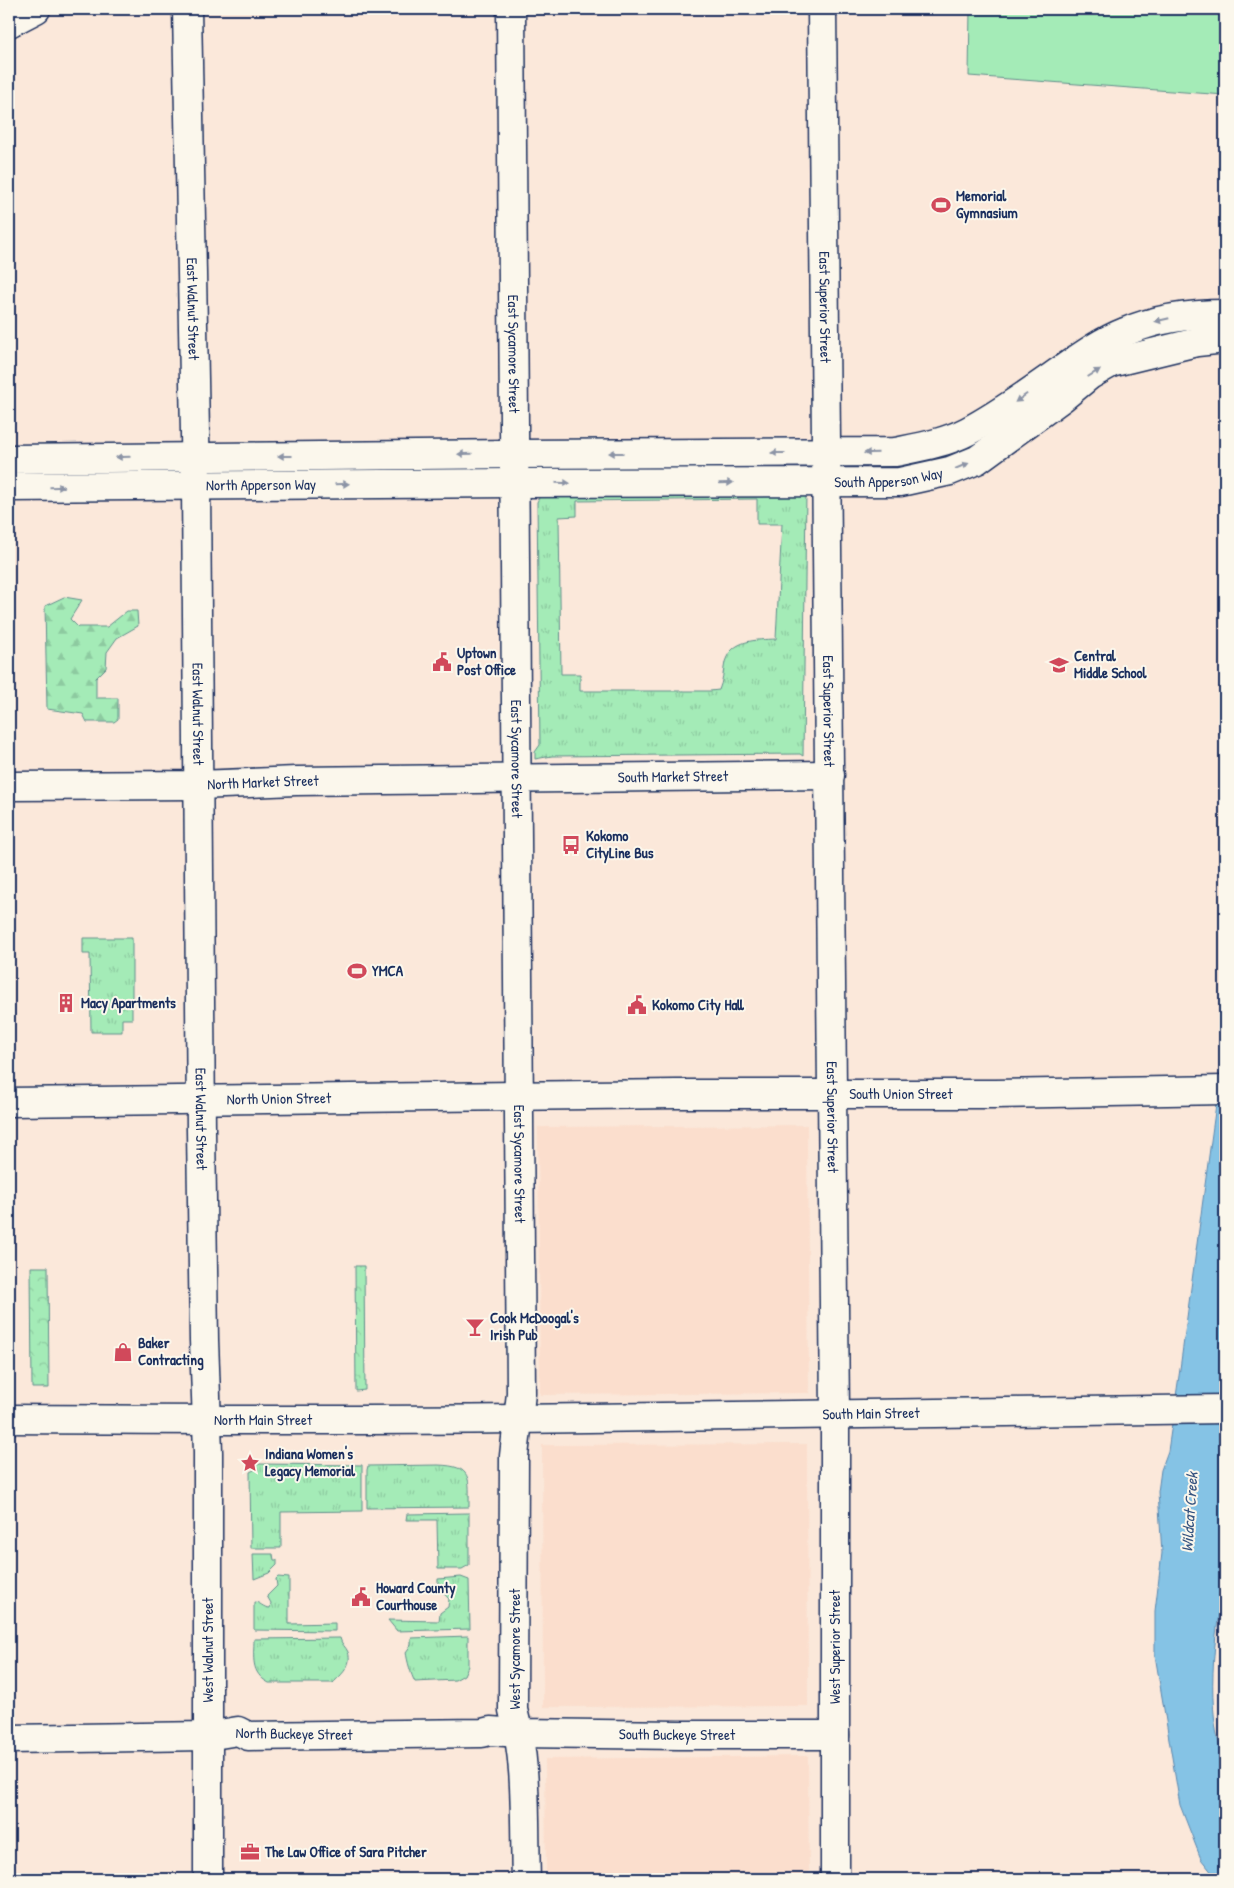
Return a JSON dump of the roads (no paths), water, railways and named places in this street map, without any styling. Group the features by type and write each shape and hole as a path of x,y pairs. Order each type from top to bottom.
{"street":[{"path":"9,23 36,9"},
{"name":"East Walnut Street","path":"187,9 196,486 200,1099 207,1420"},
{"name":"East Sycamore Street","path":"511,9 521,1392 518,1419"},
{"name":"East Superior Street","path":"822,9 828,482 835,1414"},
{"name":"South Apperson Way","path":"514,454 895,452 938,443 967,432 1008,407 1079,357 1125,332 1163,320 1218,327"},
{"name":"South Apperson Way","path":"514,483 900,482 950,471 977,460 1028,424 1090,375 1111,363 1218,327"},
{"name":"North Apperson Way","path":"9,459 514,454"},
{"name":"North Apperson Way","path":"9,488 514,483"},
{"name":"South Market Street","path":"517,780 830,776"},
{"name":"North Market Street","path":"9,786 198,785 296,781 517,780"},
{"name":"South Union Street","path":"518,1096 1225,1090"},
{"name":"North Union Street","path":"9,1102 518,1096"},
{"name":"South Main Street","path":"518,1419 1225,1409"},
{"name":"West Superior Street","path":"835,1414 836,1879"},
{"name":"North Main Street","path":"9,1419 518,1419"},
{"name":"West Sycamore Street","path":"518,1419 514,1456 513,1710 519,1733 522,1759 526,1879"},
{"name":"West Walnut Street","path":"207,1420 208,1879"},
{"name":"North Buckeye Street","path":"9,1738 207,1736 238,1731 248,1736 482,1733 490,1731 519,1733"},
{"name":"South Buckeye Street","path":"519,1733 836,1735"}],"water":[{"name":"Wildcat Creek","path":"1225,1038 1225,1582 1217,1624 1213,1696 1219,1742 1225,1761 1225,1879 1217,1879 1201,1859 1180,1805 1155,1655 1155,1611 1162,1553 1158,1492 1161,1470 1168,1451"}],"place":[{"name":"Memorial Gymnasium","path":"941,205"},
{"name":"Uptown Post Office","path":"442,662"},
{"name":"Central Middle School","path":"1059,665"},
{"name":"Kokomo CityLine Bus","path":"571,845"},
{"name":"YMCA","path":"357,971"},
{"name":"Macy Apartments","path":"66,1003"},
{"name":"Kokomo City Hall","path":"637,1005"},
{"name":"Cook McDoogal's Irish Pub","path":"475,1327"},
{"name":"Baker Contracting","path":"123,1352"},
{"name":"Indiana Women's Legacy Memorial","path":"250,1463"},
{"name":"Howard County Courthouse","path":"361,1597"},
{"name":"The Law Office of Sara Pitcher","path":"250,1852"}]}
